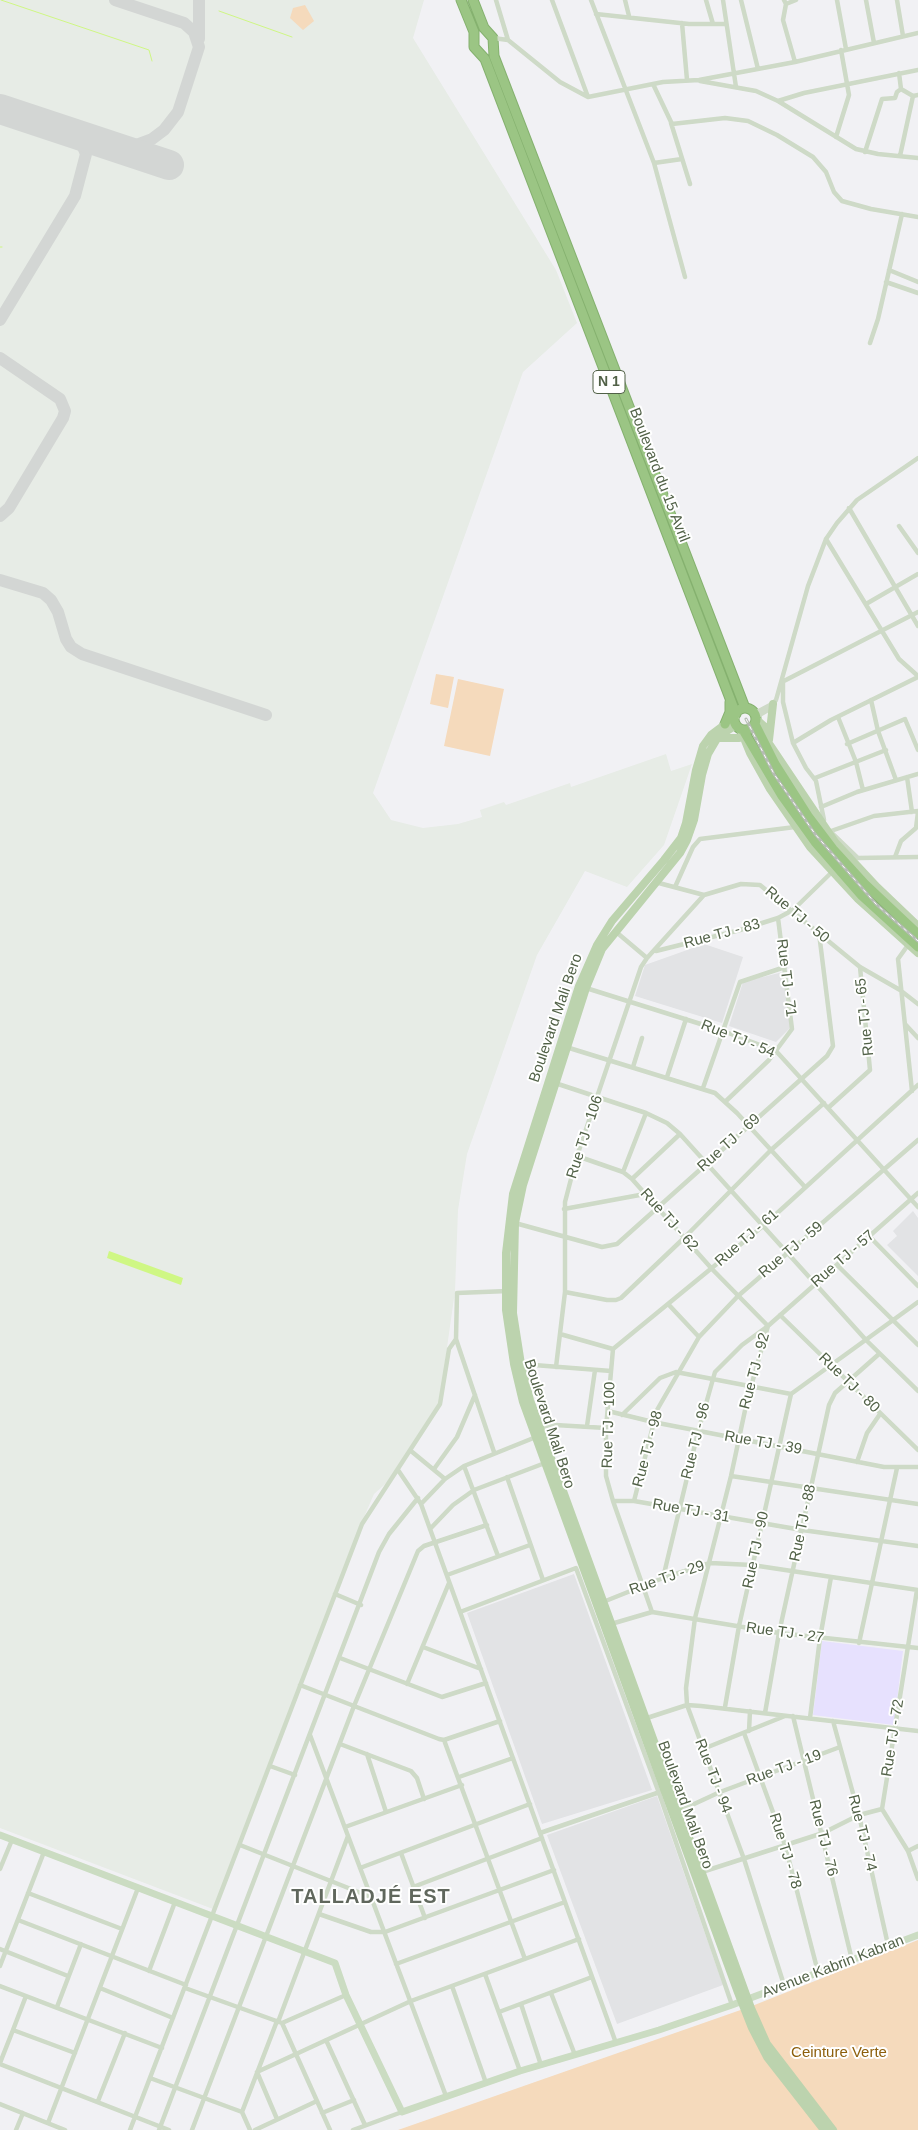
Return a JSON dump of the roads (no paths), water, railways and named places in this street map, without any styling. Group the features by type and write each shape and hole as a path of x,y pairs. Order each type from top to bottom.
{"highway":[{"path":"462,0 474,36 473,42 479,51 486,51 492,38 479,32 474,36"},
{"name":"Boulevard du 15 Avril","path":"473,0 484,28 492,38 494,56 745,708"},
{"name":"Boulevard du 15 Avril","path":"479,51 485,59 730,699 738,726 782,796 815,842 862,896 918,948"},
{"path":"725,724 730,712 730,699"},
{"path":"756,719 749,729 738,726 745,708 756,719 774,764 808,816 833,849 877,897 918,934"}],"main road":[{"path":"769,742 773,704"},
{"path":"756,719 835,842 877,888 918,926"},
{"name":"Boulevard Mali Bero","path":"738,726 725,724 711,735 701,751 688,816 681,838 599,955 551,1082 523,1185 515,1223 509,1291 521,1364 545,1463 647,1718 676,1812 732,1977 741,1990"},
{"path":"716,738 738,726"},
{"path":"716,738 725,736 738,726"},
{"name":"Boulevard du 15 Avril","path":"738,726 758,768 794,827 858,899 918,954"},
{"name":"Boulevard Mali Bero","path":"716,738 704,764 694,820 680,853 612,921 589,959 551,1082 513,1194 506,1245 514,1364 536,1431 600,1603 597,1615 662,1792 676,1812 700,1872 741,1990"},
{"path":"741,1990 767,2057 824,2130"},
{"path":"748,2010 767,2044 833,2130"}],"street":[{"path":"496,0 508,40"},
{"path":"552,0 588,97"},
{"path":"591,0 623,89 654,163 685,277"},
{"path":"625,0 629,16"},
{"path":"706,0 712,24"},
{"path":"723,0 732,74 736,87"},
{"path":"741,0 758,69"},
{"path":"795,62 783,20 785,2 796,0"},
{"path":"836,137 848,99 848,85 837,0"},
{"path":"866,0 874,43"},
{"path":"897,0 904,36"},
{"path":"596,14 682,23 726,24"},
{"path":"682,23 687,80"},
{"path":"492,38 508,40 560,82 588,97 623,89 699,80 795,62 918,33"},
{"path":"778,101 804,93 918,70"},
{"path":"899,73 901,89"},
{"path":"699,80 756,91 778,101 836,137 865,152 918,158"},
{"path":"653,84 671,123 690,184"},
{"path":"900,156 915,96 901,89"},
{"path":"865,152 882,99 894,98 901,89"},
{"path":"671,123 725,118 748,120 778,134 813,157 826,172 834,192 842,200 871,209 918,217"},
{"path":"654,163 682,159"},
{"path":"870,343 902,214"},
{"path":"889,270 918,282"},
{"path":"886,282 918,294"},
{"path":"756,719 773,704 782,682 808,586 826,539 849,508 918,458"},
{"path":"849,508 918,626"},
{"path":"899,526 918,553"},
{"path":"793,743 838,717 918,677 900,659 882,632 826,539"},
{"path":"866,604 918,574"},
{"path":"782,682 918,612"},
{"path":"782,682 783,702 793,743 806,768 815,778 824,820 831,832 858,858 918,856"},
{"path":"871,700 878,731 896,780"},
{"path":"838,717 847,744 856,762 863,790"},
{"path":"847,744 905,719 917,740 918,750"},
{"path":"815,778 886,750"},
{"path":"821,808 863,790 918,774"},
{"path":"895,857 901,841 917,825 916,812 907,777"},
{"path":"831,832 874,816 916,812"},
{"path":"675,887 693,847 700,839 794,827"},
{"path":"908,834 918,832"},
{"name":"Rue TJ - 83","path":"654,951 740,930 778,918 793,910 832,872"},
{"path":"652,881 704,896 654,951"},
{"name":"Rue TJ - 50","path":"704,896 753,883 768,889 860,967 900,990 918,1004"},
{"name":"Rue TJ - 71","path":"726,1101 776,1051 792,1029 778,918"},
{"path":"615,931 647,958"},
{"name":"Rue TJ - 69","path":"515,1223 602,1247 612,1247 830,1053 833,1046 819,933"},
{"path":"908,945 898,959 912,1091"},
{"name":"Rue TJ - 106","path":"556,1367 565,1292 564,1209 577,1156 630,1001 647,958 654,951"},
{"path":"704,1088 740,982 785,967"},
{"name":"Rue TJ - 65","path":"828,1108 870,1070 860,967"},
{"name":"Rue TJ - 54","path":"586,988 723,1031 776,1051 918,1207"},
{"path":"667,1077 686,1019"},
{"path":"905,1024 918,1038"},
{"path":"633,1067 642,1038"},
{"path":"565,1047 704,1088 726,1101 805,1187"},
{"path":"551,1082 646,1113 666,1123 680,1134 866,1340 918,1391"},
{"name":"Rue TJ - 61","path":"613,1350 763,1226 918,1086"},
{"path":"565,1292 616,1300 684,1238 771,1150 824,1103"},
{"path":"623,1172 646,1113"},
{"path":"632,1178 680,1134"},
{"name":"Rue TJ - 59","path":"679,1372 699,1337 738,1296 918,1141"},
{"name":"Rue TJ - 62","path":"577,1156 623,1172 632,1178 712,1269 768,1326"},
{"name":"Rue TJ - 57","path":"768,1326 918,1193"},
{"path":"564,1209 645,1194"},
{"path":"869,1236 918,1286"},
{"path":"837,1265 918,1345"},
{"path":"494,1452 456,1339 457,1293 509,1291"},
{"path":"622,1415 660,1378 679,1372 791,1394 918,1302"},
{"path":"669,1305 699,1337"},
{"name":"Rue TJ - 80","path":"780,1315 918,1450"},
{"name":"Rue TJ - 96","path":"663,1578 712,1380 720,1366 768,1326"},
{"name":"Rue TJ - 92","path":"710,1563 732,1476 750,1387 768,1326"},
{"path":"560,1334 613,1350"},
{"path":"130,2130 362,1524 441,1402 449,1349 456,1339"},
{"name":"Rue TJ - 100","path":"613,1350 606,1428 606,1476 643,1585"},
{"name":"Rue TJ - 88","path":"765,1713 779,1632 832,1397 880,1354"},
{"path":"521,1364 611,1371"},
{"path":"587,1426 595,1370"},
{"name":"Rue TJ - 98","path":"634,1501 653,1422 660,1403 679,1372"},
{"name":"Rue TJ - 90","path":"725,1707 739,1626 791,1394"},
{"path":"434,1469 456,1437 475,1395"},
{"name":"Rue TJ - 39","path":"608,1412 698,1432 857,1462 897,1468 918,1467"},
{"path":"857,1462 867,1433 880,1414"},
{"path":"421,1504 445,1479 464,1466 536,1431 555,1425 606,1428"},
{"path":"411,1451 445,1479"},
{"path":"430,1530 453,1505 474,1490 545,1463"},
{"path":"464,1466 498,1556"},
{"path":"859,1643 897,1468"},
{"path":"398,1470 421,1504 616,2042"},
{"path":"732,1476 918,1504"},
{"path":"507,1477 543,1580"},
{"path":"160,2128 384,1541 418,1498"},
{"name":"Rue TJ - 31","path":"613,1501 634,1501 761,1524 918,1546"},
{"path":"192,2130 354,1706 418,1551 421,1547 487,1525"},
{"path":"447,1575 530,1544"},
{"name":"Rue TJ - 29","path":"600,1603 643,1585 710,1563 752,1565 917,1590"},
{"name":"Rue TJ - 94","path":"710,1563 695,1618 686,1675 687,1705 744,1859 784,1985"},
{"path":"460,1612 576,1568 597,1615"},
{"path":"810,1718 830,1577"},
{"path":"408,1684 449,1583"},
{"path":"643,1585 652,1612"},
{"name":"Rue TJ - 72","path":"882,1810 917,1590"},
{"path":"335,1594 361,1605"},
{"name":"Rue TJ - 27","path":"611,1624 652,1612 820,1638 918,1648"},
{"path":"423,1647 481,1669"},
{"path":"340,1658 442,1697 486,1683"},
{"path":"300,1685 444,1740 500,1721"},
{"path":"647,1718 687,1705 725,1707 918,1731"},
{"path":"746,1732 750,1711"},
{"path":"703,1749 786,1715"},
{"name":"Rue TJ - 76","path":"793,1716 823,1833 852,1960"},
{"name":"Rue TJ - 74","path":"833,1721 859,1815 888,1945"},
{"name":"Rue TJ - 78","path":"746,1732 786,1844 818,1972"},
{"path":"310,1735 446,2096"},
{"path":"444,1740 525,1959"},
{"path":"340,1744 411,1771 424,1798"},
{"name":"Rue TJ - 19","path":"676,1812 720,1792 840,1747"},
{"path":"367,1754 386,1812"},
{"path":"459,1778 513,1758"},
{"path":"270,1766 295,1775"},
{"path":"345,1827 462,1785"},
{"path":"414,1887 489,1858 541,1835 662,1792 732,2005"},
{"path":"360,1868 530,1804"},
{"path":"700,1872 823,1833 859,1815 882,1810 908,1852 918,1879"},
{"path":"0,1835 335,1963 346,1995 402,2112 353,2130"},
{"path":"250,2130 242,2112 279,2022 348,1836"},
{"path":"0,1869 12,1840"},
{"path":"240,1845 371,1897"},
{"path":"908,1852 918,1846"},
{"path":"0,1966 44,1852"},
{"path":"401,1852 424,1918"},
{"path":"319,1914 371,1932 384,1932 554,1870"},
{"path":"48,2123 138,1888"},
{"path":"28,1893 122,1929"},
{"path":"149,1970 175,1902"},
{"path":"396,1964 565,1902"},
{"path":"18,1920 279,2022 346,1995"},
{"name":"Avenue Kabrin Kabran","path":"402,2112 541,2064 745,2001 918,1935"},
{"path":"257,2072 410,2001 578,1939"},
{"path":"57,2007 81,1944"},
{"path":"0,1949 68,1976"},
{"path":"485,1974 520,2071"},
{"path":"499,2012 592,1977"},
{"path":"724,1980 732,1977"},
{"path":"0,1986 162,2048"},
{"path":"452,1986 486,2083"},
{"path":"100,1988 173,2018"},
{"path":"551,1993 575,2054"},
{"path":"26,1996 0,2063 169,2130"},
{"path":"521,2004 541,2064"},
{"path":"279,2022 296,2054 330,2130"},
{"path":"13,2030 75,2053"},
{"path":"98,2101 125,2034"},
{"path":"326,2040 365,2125"},
{"path":"257,2072 278,2119"},
{"path":"150,2078 242,2112"},
{"path":"322,2113 354,2100"},
{"path":"255,2130 317,2101"},
{"path":"0,2104 65,2130"},
{"path":"16,2130 23,2113"}],"waterway":[{"path":"1,0 149,50 152,61"},
{"path":"219,11 292,37"}],"railway":[{"path":"746,719 774,774 815,834 876,904 918,941"}],"district":[{"name":"TALLADJÉ EST","path":"371,1897"}],"park label":[{"name":"Ceinture Verte","path":"839,2053"}]}
